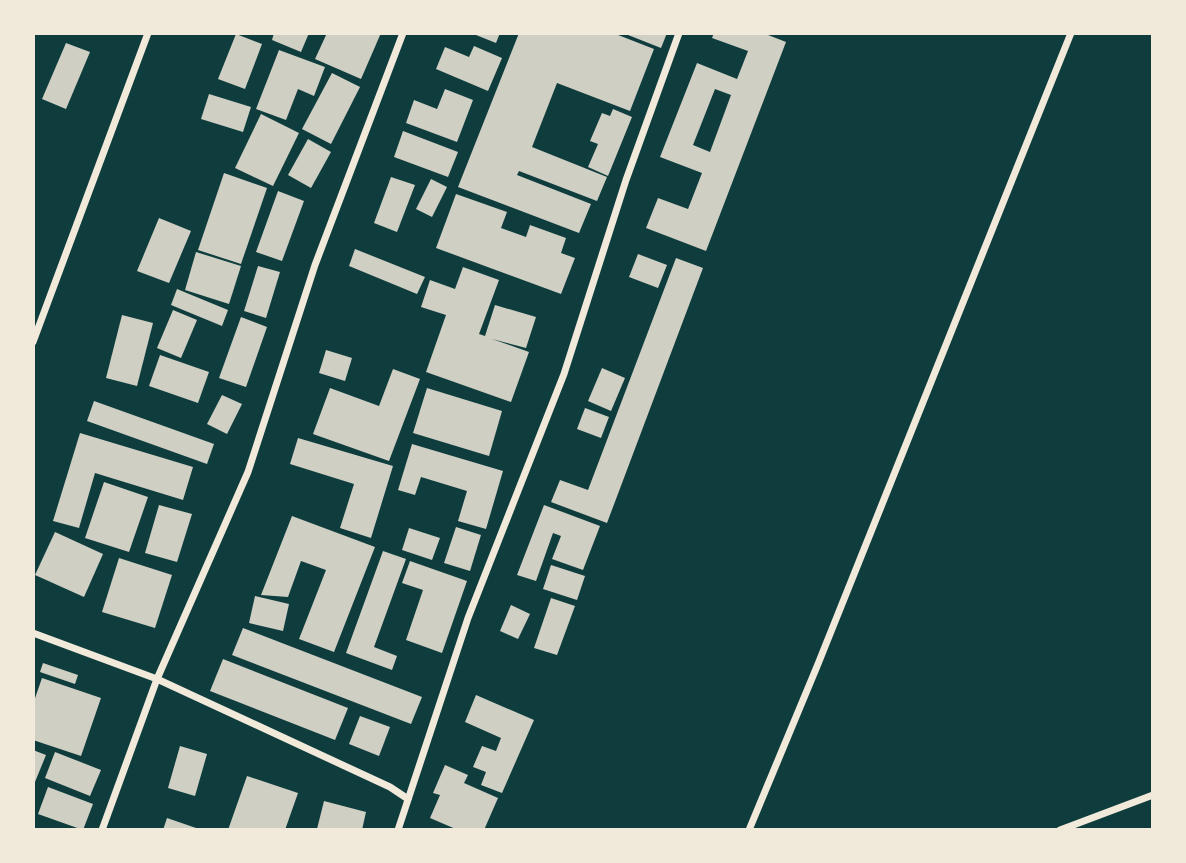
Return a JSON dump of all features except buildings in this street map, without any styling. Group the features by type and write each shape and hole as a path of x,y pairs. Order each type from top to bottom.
{"street":[{"path":"33,342 148,33"},
{"path":"102,830 157,679 248,472 315,265 403,33"},
{"path":"398,830 468,618 564,374 626,180 679,33"},
{"path":"749,830 1070,33"},
{"path":"33,633 157,679 408,799"},
{"path":"1059,830 1153,795"}]}
